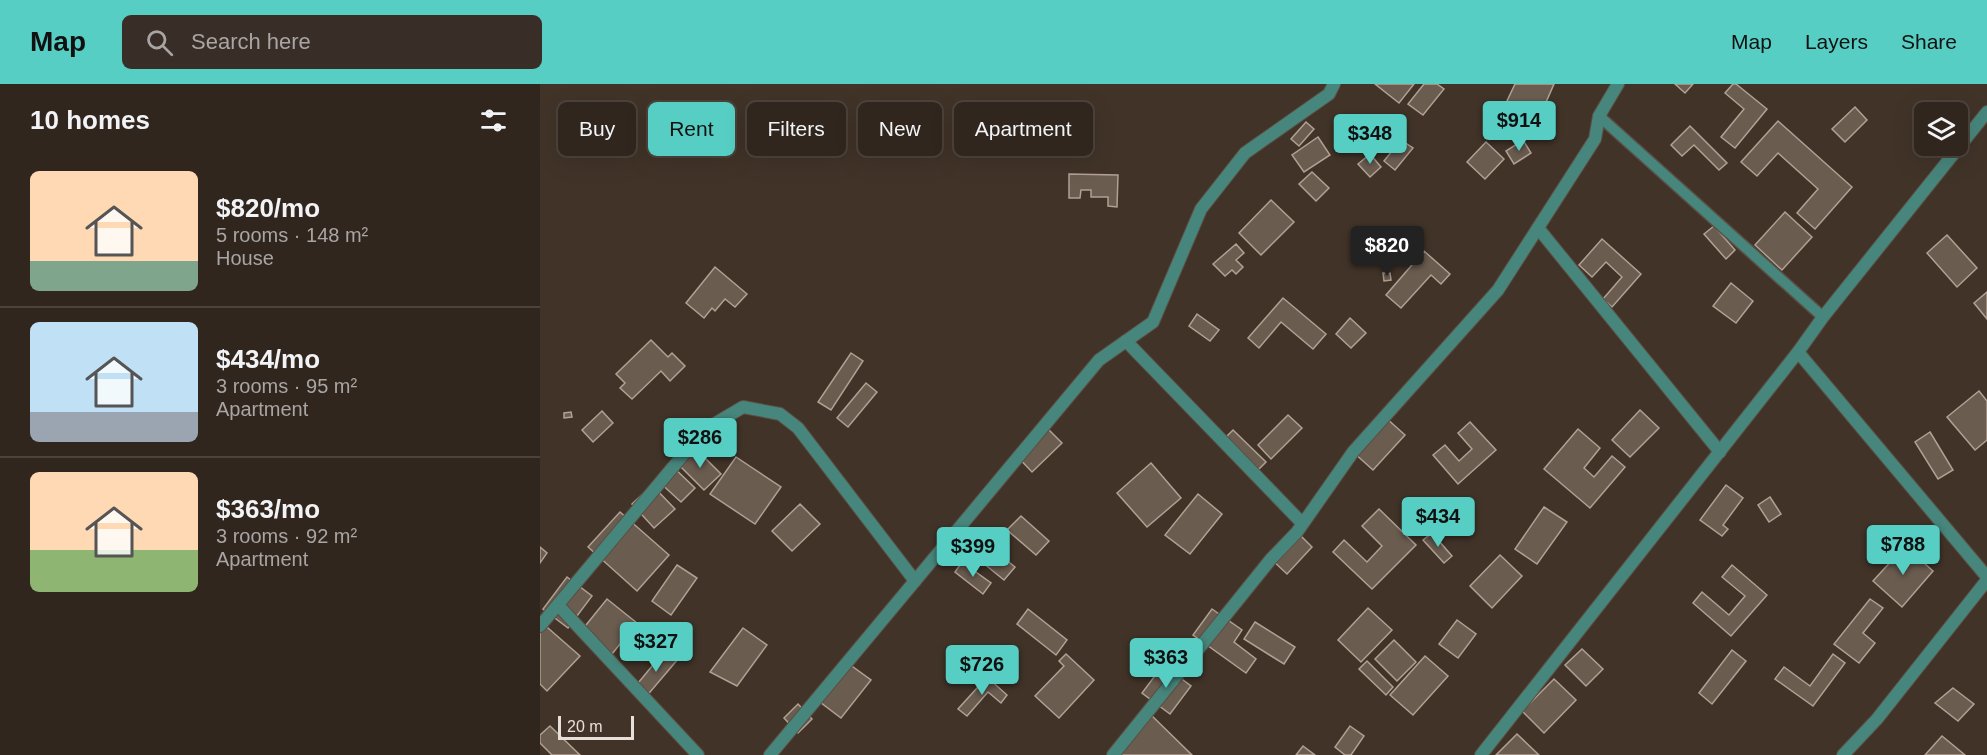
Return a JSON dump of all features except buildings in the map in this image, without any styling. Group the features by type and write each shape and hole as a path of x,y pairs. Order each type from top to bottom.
{"street":[{"path":"771,755 1099,360 1153,322 1201,209 1245,153 1329,94 1334,84"},
{"path":"1113,755 1327,492 1353,452 1498,290 1595,139 1599,116 1618,84"},
{"path":"1481,755 1720,452 1823,317 1987,112"},
{"path":"1538,228 1720,452"},
{"path":"1126,341 1302,523"},
{"path":"1798,352 1987,578 1877,719 1844,755"},
{"path":"540,626 704,430 743,407 780,414 798,428 915,581"},
{"path":"558,605 698,755"}],"lane":[{"path":"1599,116 1823,317"}]}
